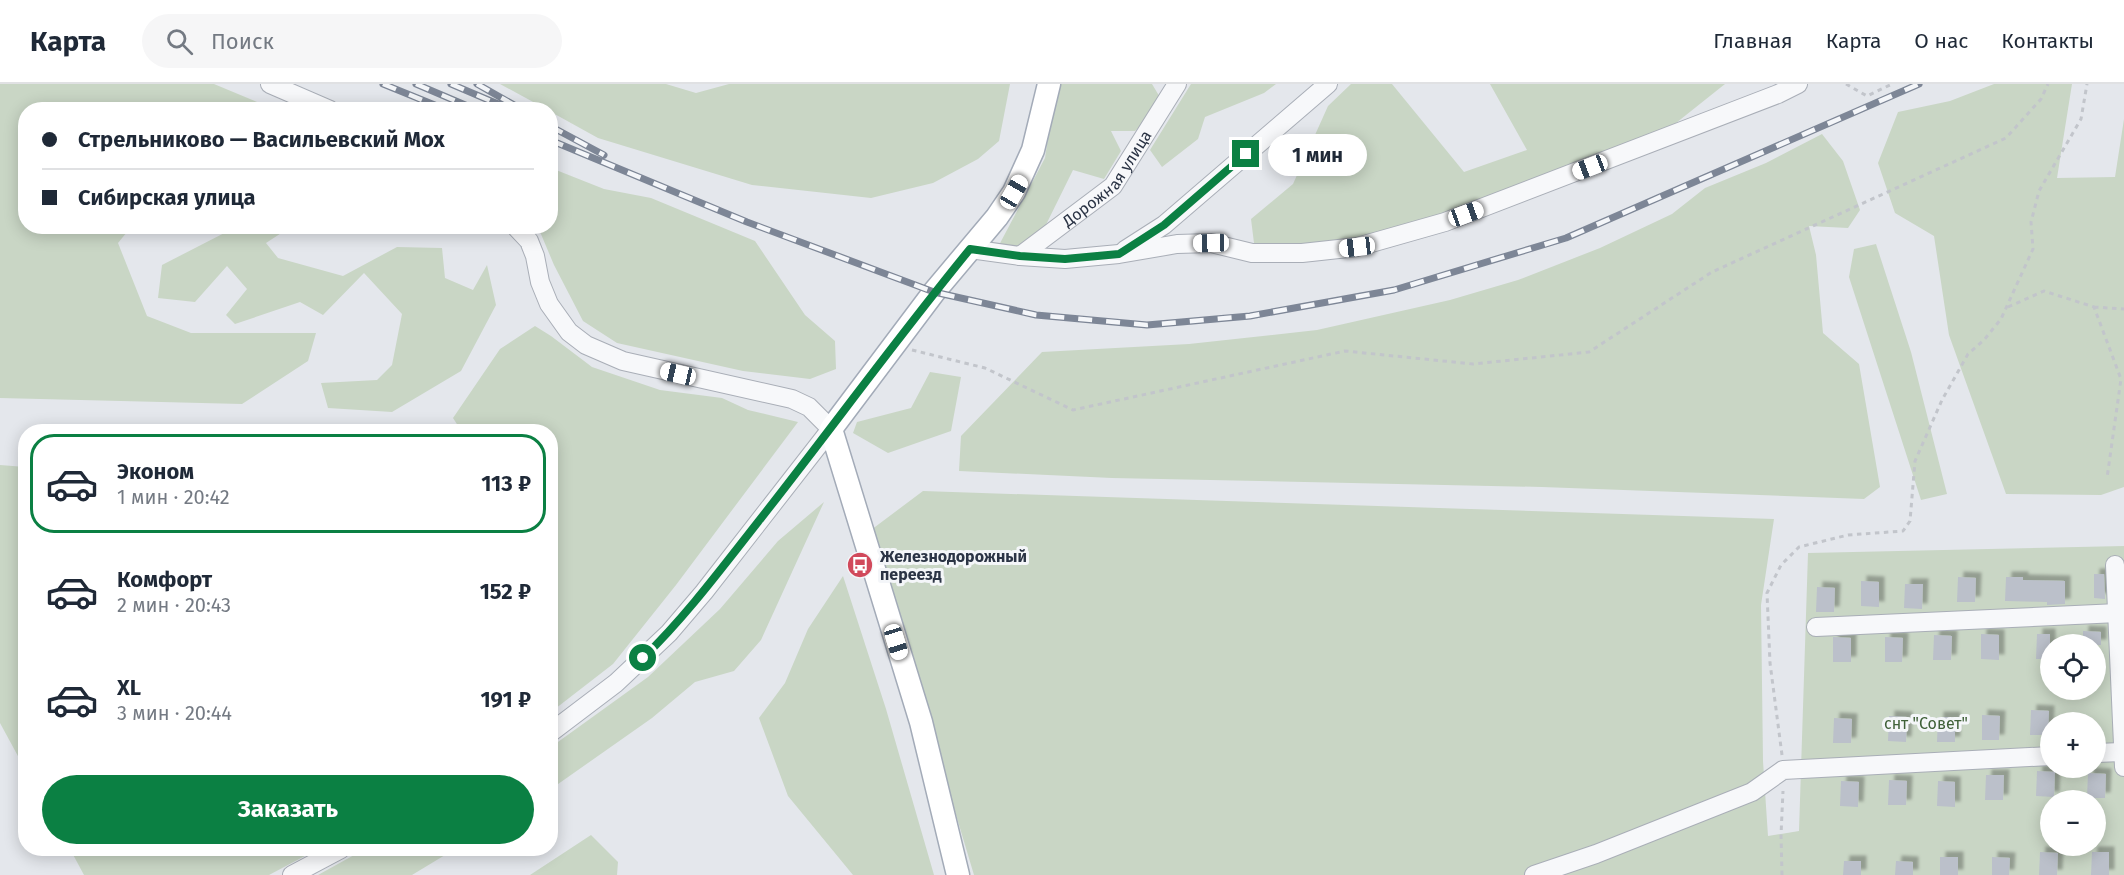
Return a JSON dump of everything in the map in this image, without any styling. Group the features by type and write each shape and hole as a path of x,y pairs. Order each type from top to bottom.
{"main road":[{"path":"958,875 921,722 831,429 934,292 1006,205 1022,178 1038,135 1049,84"}],"street":[{"path":"270,84 312,102"},
{"name":"Дорожная улица","path":"1020,256 1113,186 1177,84"},
{"path":"1119,254 1164,225 1328,84"},
{"path":"970,249 1065,259 1119,254 1177,244 1211,243 1252,253 1302,253 1357,247 1445,222 1779,94 1798,84"},
{"path":"522,234 529,241 535,256 540,282 549,304 569,332 586,345 623,361 792,399 809,407 831,429 710,585 669,633 616,682 558,727"},
{"path":"2106,755 2123,759 2115,565"},
{"path":"1816,627 2118,614"},
{"path":"1534,875 1596,854 1752,792 1784,770 2040,757"},
{"path":"292,875 327,856"}],"path":[{"path":"1846,84 1867,96 1892,84"},
{"path":"895,346 985,368 1073,410 1345,351 1473,364 1589,352 1712,272 2006,138 2041,99 2048,84"},
{"path":"1782,875 1784,770 1770,663 1767,593 1781,565 1799,547 1848,534 1903,531 1910,522 1915,461 1942,400 1968,354 1984,340 2001,319 2032,249 2031,222 2039,191 2081,119 2087,84"},
{"path":"2006,308 2044,291 2094,307 2124,309"},
{"path":"2094,307 2121,379 2107,478"}],"green space":[{"path":"0,84 214,84 257,102 18,102 18,234 125,234 118,243 147,316 191,333 316,333 308,361 242,404 0,398"},
{"path":"500,84 666,84 696,93 729,84 1010,84 999,141 978,159 933,183 871,198 752,185 598,138 558,116 558,102 533,102"},
{"path":"1056,84 1152,84 1164,104 1135,131 1111,131 1121,151 1104,179 1073,170 1036,245 998,247 1045,158"},
{"path":"1191,84 1276,84 1264,93 1205,117 1198,139 1162,167 1150,150"},
{"path":"1351,84 1392,84 1464,172 1527,150 1490,84 1725,84 1676,123 1586,161 1421,223 1320,246 1254,243 1251,219 1293,184 1328,106"},
{"path":"1994,84 2072,84 2057,178 2115,177 2124,119 2124,487 2101,495 2006,494 1949,335 1934,236 1895,213 1878,163 1898,112 1950,101"},
{"path":"1822,134 1843,161 1860,210 1848,228 1809,226 1816,255 1823,333 1859,364 1880,487 1864,499 1542,487 1112,478 959,471 961,436 1042,352 1189,344 1317,330 1450,300 1518,280 1600,248 1672,214 1705,188 1766,163"},
{"path":"558,171 604,189 651,198 755,241 805,315 835,341 836,369 810,379 743,371 617,343 583,321 541,234 558,234"},
{"path":"222,234 280,234 266,243 278,258 343,276 397,247 442,248 445,278 473,290 487,265 496,305 461,371 392,412 328,408 321,383 377,380 392,365 402,314 364,273 323,315 300,302 235,324 226,315 247,289 227,266 195,302 158,298 162,265"},
{"path":"1876,244 1911,352 1947,494 1921,500 1849,277 1854,249"},
{"path":"535,326 592,367 660,390 722,398 748,410 798,422 676,585 613,664 558,707 558,424 457,424 453,418 500,349"},
{"path":"930,372 961,377 951,431 888,453 853,433 857,422 911,408"},
{"path":"0,465 18,466 18,756 0,723"},
{"name":"снт \"Совет\"","path":"923,491 1774,519 1761,605 1763,761 1768,836 1799,831 1808,553 2124,546 2124,875 974,875 871,530"},
{"path":"824,502 761,640 734,671 695,682 652,718 558,784 558,742 648,677 720,609 778,541"},
{"path":"843,576 886,709 934,875 853,875 788,796 759,718 785,683 808,629"},
{"path":"591,835 618,862 617,875 530,875"},
{"path":"74,856 305,856 269,875 84,875"},
{"path":"352,856 443,856 412,875 318,875"}],"building":[{"path":"2094,574 2104,574 2105,599 2094,598"},
{"path":"1958,577 1976,578 1975,602 1957,602"},
{"path":"2006,577 2023,577 2023,580 2065,581 2065,604 2047,605 2047,602 2005,601"},
{"path":"1861,581 1879,582 1879,607 1861,606"},
{"path":"1905,584 1923,584 1922,609 1904,608"},
{"path":"1817,587 1835,588 1834,612 1816,612"},
{"path":"2083,631 2101,632 2101,634 2083,634"},
{"path":"1981,634 1999,635 1999,660 1981,659"},
{"path":"2037,634 2040,634 2040,659 2036,659"},
{"path":"1934,635 1952,636 1951,660 1933,660"},
{"path":"1833,637 1851,638 1851,662 1833,662"},
{"path":"1885,637 1903,638 1902,662 1885,662"},
{"path":"2031,710 2049,711 2040,712 2040,735 2030,735"},
{"path":"1982,715 2000,716 1999,740 1982,740"},
{"path":"1889,716 1907,717 1906,742 1888,741"},
{"path":"1938,717 1955,717 1955,742 1937,742"},
{"path":"1834,718 1852,719 1851,743 1833,743"},
{"path":"2037,771 2040,771 2040,778 2055,778 2054,790 2040,790 2040,796 2036,796"},
{"path":"1986,775 2004,775 2003,800 1985,800"},
{"path":"2088,778 2106,778 2105,790 2087,790"},
{"path":"1889,780 1907,781 1906,805 1888,805"},
{"path":"1841,781 1859,782 1858,807 1840,806"},
{"path":"1938,781 1955,782 1955,807 1937,806"},
{"path":"2040,852 2040,856 2058,856 2057,875 2039,875"},
{"path":"2106,852 2109,852 2109,875 2091,875 2092,856 2106,856"},
{"path":"1940,857 1958,857 1958,875 1940,875"},
{"path":"1992,857 2010,858 2009,875 1992,875"},
{"path":"1844,861 1861,861 1861,875 1843,875"},
{"path":"1896,861 1913,862 1913,875 1895,875"}],"railway":[{"path":"383,84 427,102"},
{"path":"416,84 458,102"},
{"path":"451,84 493,102"},
{"path":"477,84 509,102"},
{"path":"558,143 747,222 934,292 1036,315 1147,325 1250,316 1394,290 1566,238 1919,84"},
{"path":"558,130 604,155"}],"place":[{"name":"Железнодорожный переезд","path":"860,565"}],"route":[{"path":"643,658 693,606 895,346 934,292 970,249 1065,259 1119,254 1164,225 1246,154"}]}
